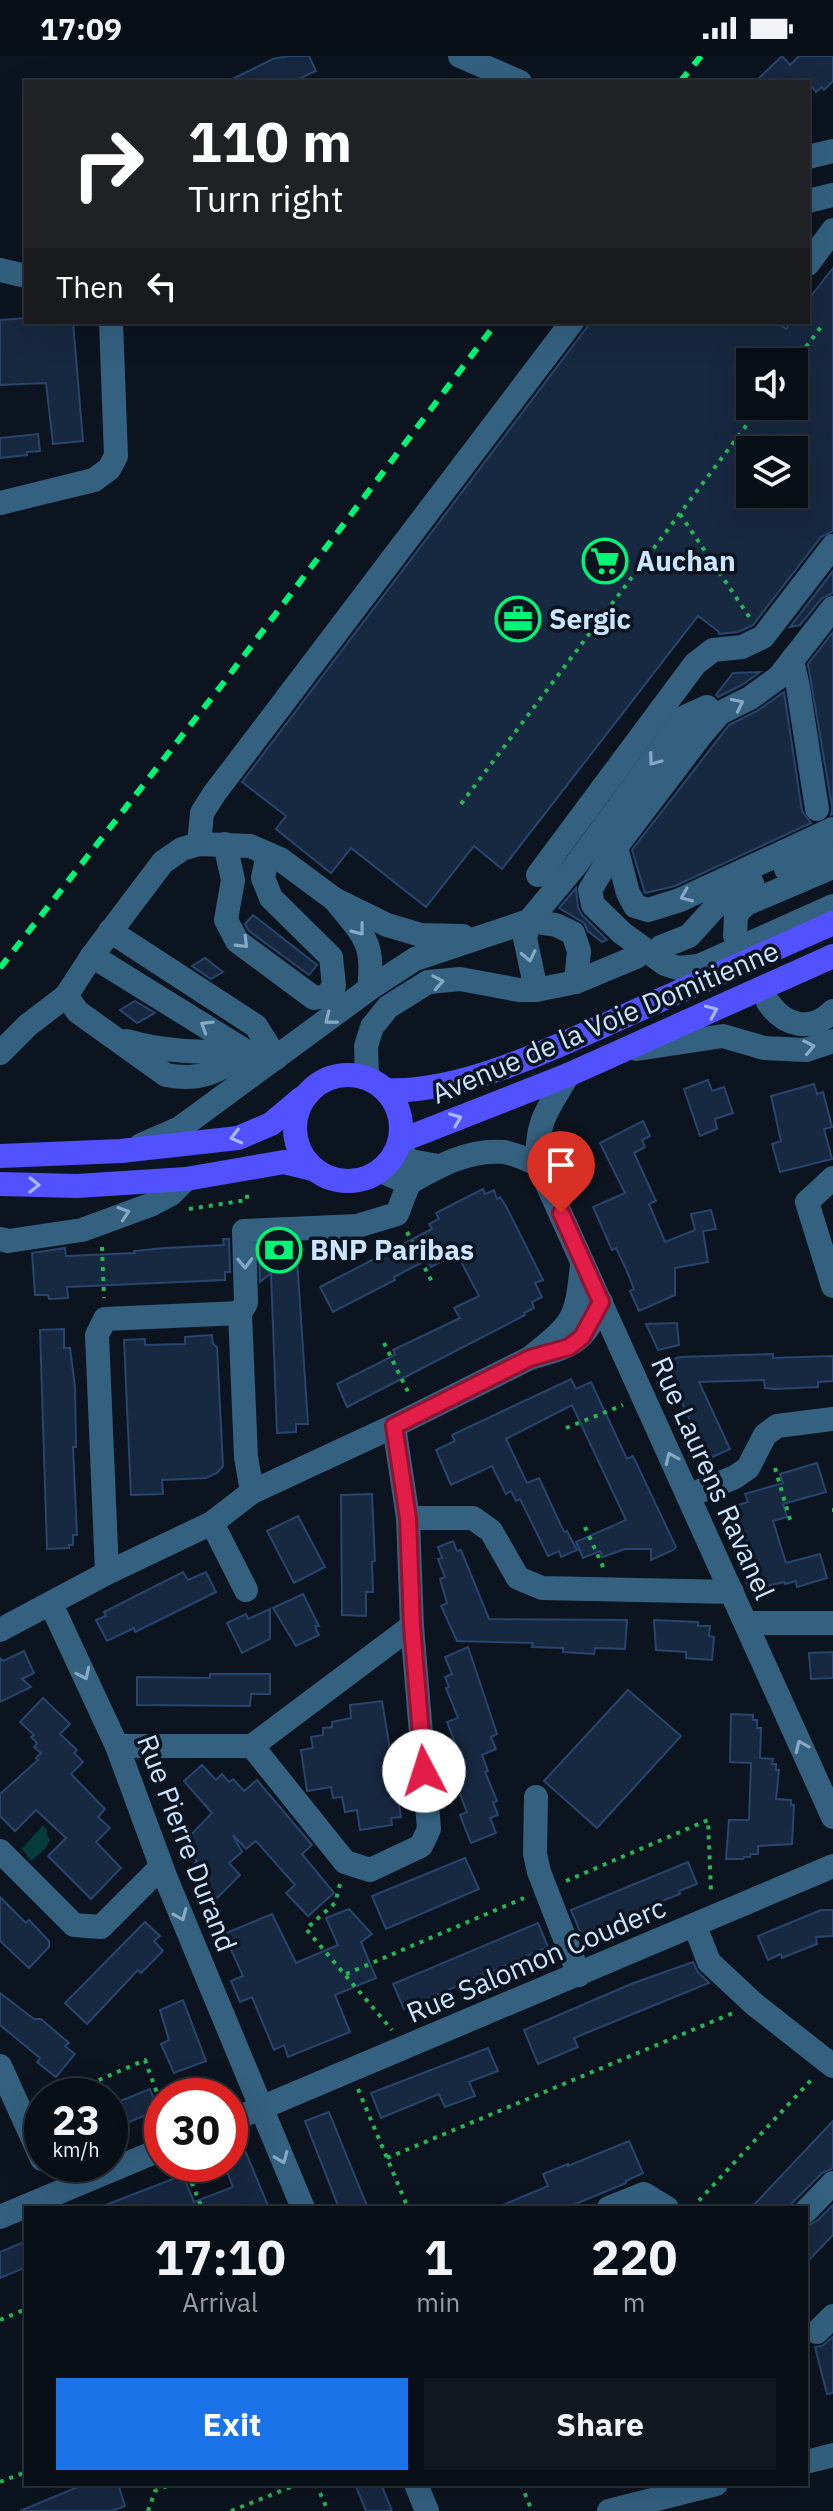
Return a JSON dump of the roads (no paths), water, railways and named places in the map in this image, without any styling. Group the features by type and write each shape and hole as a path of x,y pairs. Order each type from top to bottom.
{"main road":[{"name":"Avenue de la Voie Domitienne","path":"376,1084 411,1091 445,1085 541,1053 833,923"},
{"name":"Avenue de la Voie Domitienne","path":"398,1145 568,1075 833,956"},
{"path":"0,1156 121,1151 238,1138 271,1124 315,1085 331,1076 349,1074 376,1084 400,1114 398,1145 380,1171 358,1180 334,1180 313,1169 284,1162 186,1179 72,1186 0,1184"},
{"path":"302,1098 296,1113 296,1143 313,1169"}],"street":[{"path":"460,56 515,80"},
{"path":"810,157 833,151"},
{"path":"810,201 833,195"},
{"path":"810,261 833,230"},
{"path":"0,270 24,276"},
{"path":"0,503 94,480 109,469 116,456 111,324"},
{"path":"199,844 202,813 214,794 570,324"},
{"path":"538,875 695,664 713,650 742,647 763,637 833,546"},
{"path":"833,608 779,677 750,698 720,713 616,847 590,890 593,905 622,933 678,968 699,966 833,906"},
{"path":"792,660 817,809"},
{"path":"788,697 800,803 807,822 825,847"},
{"path":"536,990 525,938 529,921 575,866 685,717 707,707"},
{"path":"0,1053 28,1025 66,996 110,931 163,862 182,849 199,844 250,846 280,859 334,899 387,925 421,935 478,936"},
{"path":"225,844 233,880 226,920 237,941 314,998 327,996 334,986 331,957 271,898 263,878 268,854"},
{"path":"616,847 628,893 635,906 648,910 825,847"},
{"path":"735,936 736,914 746,904 825,847"},
{"path":"663,956 689,936 727,894 825,847"},
{"path":"334,899 367,940 372,963 369,989"},
{"path":"121,1151 180,1128 369,989 415,959 529,921 556,925 573,933 579,951 576,982"},
{"path":"110,931 256,1026 276,1058"},
{"path":"92,956 247,1052"},
{"path":"376,1084 366,1046 372,1027 388,1007 428,982 460,979 519,990 536,990 576,982 636,957"},
{"path":"66,996 78,1012 112,1036 150,1048 182,1052 247,1052 276,1058"},
{"path":"768,1002 778,1017 791,1024 806,1024 833,1011"},
{"path":"623,1051 723,1036 764,1048 806,1050 833,1041"},
{"name":"Rue Laurens Ravanel","path":"568,1075 542,1118 536,1140 538,1164 833,1817"},
{"path":"398,1145 411,1161 438,1166"},
{"path":"252,1492 246,1457 240,1313 246,1303 244,1231 357,1226 397,1214 409,1183 438,1166 469,1155 504,1152 538,1164"},
{"path":"380,1171 409,1183"},
{"path":"833,1178 807,1202 833,1286"},
{"path":"0,1239 8,1241 82,1230 150,1205 171,1194 186,1179"},
{"path":"55,1235 90,1208 88,1194 72,1186"},
{"path":"530,1358 567,1327 578,1305 583,1262"},
{"path":"0,1630 107,1573 212,1523 252,1492 530,1358 569,1347 582,1337 601,1302"},
{"path":"107,1573 97,1335 105,1319 240,1313"},
{"path":"688,1496 735,1477 748,1468 765,1435 777,1426 833,1419"},
{"path":"252,1746 345,1862 370,1870 421,1846 429,1829 412,1626 408,1518 394,1426"},
{"path":"408,1518 473,1518 491,1531 518,1578 542,1588 732,1592"},
{"path":"212,1523 246,1590"},
{"name":"Rue Pierre Durand","path":"51,1604 117,1746 161,1867 302,2206"},
{"path":"746,1623 833,1623"},
{"path":"117,1746 252,1746 412,1626"},
{"path":"536,1797 535,1854 539,1872 579,1975"},
{"path":"0,1851 74,1925 101,1927 161,1867"},
{"name":"Rue Salomon Couderc","path":"248,2113 833,1866"},
{"path":"695,1926 709,1962 754,2004 830,2064"},
{"path":"0,2066 24,2120"},
{"path":"27,2206 144,2157"},
{"path":"52,2182 57,2194"},
{"path":"808,2209 833,2183"},
{"path":"614,2206 644,2194 664,2206"},
{"path":"0,2217 24,2207"},
{"path":"808,2461 833,2455"},
{"path":"417,2486 427,2511"},
{"path":"609,2511 708,2486"}],"railway":[{"path":"682,80 701,56"},
{"path":"0,968 221,686 495,324"}],"place":[{"name":"Auchan","path":"605,561"},
{"name":"Sergic","path":"518,619"},
{"name":"BNP Paribas","path":"279,1250"}]}
